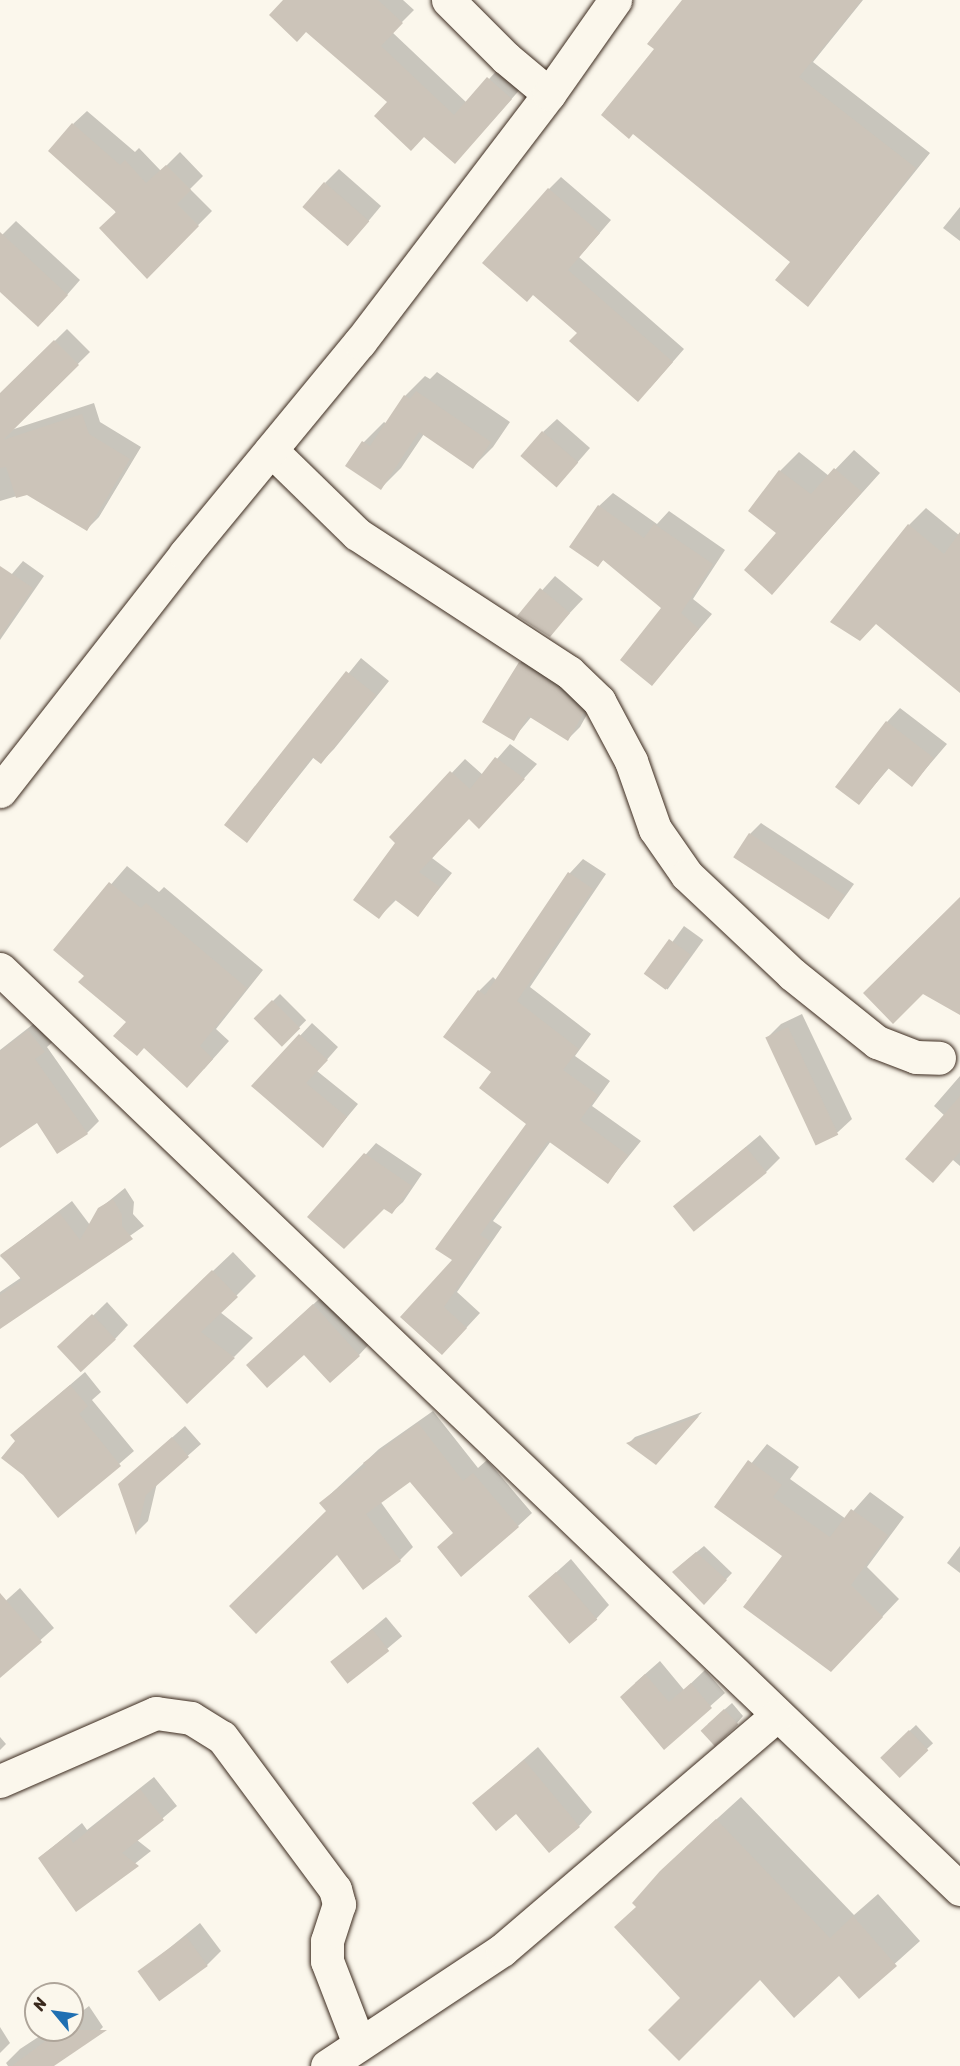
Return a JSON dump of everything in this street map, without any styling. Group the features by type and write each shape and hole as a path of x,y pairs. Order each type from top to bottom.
{"street":[{"path":"448,0 549,94"},
{"path":"0,791 271,450 360,342 549,94 615,0"},
{"path":"271,450 357,534 541,653 599,701 631,761 655,829 687,875 792,974 877,1042 916,1058 939,1058"},
{"path":"0,969 776,1716 960,1889"},
{"path":"0,1781 156,1713 191,1718 222,1737 335,1889 339,1904 327,1941 327,1961 360,2044"},
{"path":"327,2066 502,1950 776,1716"}],"building":[{"path":"283,0 378,0 403,23 381,46 454,115 487,77 512,99 455,164 424,137 411,151 374,116 387,102 306,32 297,42 269,15"},
{"path":"682,0 862,0 799,77 916,168 808,307 775,280 790,262 633,134 629,139 601,115 654,49 647,44"},
{"path":"72,123 120,165 125,160 146,183 166,165 191,190 177,204 199,226 147,279 99,228 116,212 48,151"},
{"path":"324,182 369,221 348,246 302,207"},
{"path":"548,188 600,233 568,270 673,362 638,402 569,341 577,333 533,295 527,302 482,263"},
{"path":"0,232 68,295 38,327 0,292"},
{"path":"54,340 79,365 3,440 82,414 89,434 130,459 87,531 27,495 16,498 6,467 0,468 0,393"},
{"path":"416,391 491,442 473,469 419,432 381,490 345,466 362,441 370,446 404,395 410,399"},
{"path":"542,431 578,462 557,487 520,456"},
{"path":"834,468 862,492 772,595 744,570 776,533 748,511 779,470 811,494"},
{"path":"598,505 644,538 654,524 713,564 681,613 699,629 652,686 620,660 661,608 603,560 598,567 569,547"},
{"path":"908,524 944,554 960,532 960,693 876,624 860,641 830,622"},
{"path":"0,566 33,588 0,637"},
{"path":"540,588 570,613 550,637 517,616"},
{"path":"519,662 557,687 584,712 568,741 528,716 514,741 482,722"},
{"path":"346,671 376,695 321,764 312,757 247,843 224,825"},
{"path":"886,721 934,758 912,787 888,768 859,805 835,787"},
{"path":"495,757 525,779 479,829 469,819 419,872 440,887 418,917 394,899 379,919 353,900 395,843 389,837 450,771 470,789"},
{"path":"749,833 845,895 829,919 733,857"},
{"path":"568,872 593,889 517,1001 579,1049 563,1070 598,1095 580,1120 628,1155 608,1184 548,1141 480,1235 490,1241 444,1307 467,1328 442,1355 400,1317 452,1260 435,1249 526,1124 479,1088 491,1072 443,1037 478,990 485,995"},
{"path":"109,882 141,908 146,903 247,988 200,1046 213,1059 187,1088 144,1048 137,1056 113,1036 126,1022 78,982 84,976 53,950"},
{"path":"960,897 960,1015 923,994 893,1024 863,993"},
{"path":"669,939 691,955 666,990 644,974"},
{"path":"272,1000 300,1028 282,1047 254,1018"},
{"path":"788,1027 838,1135 816,1145 765,1038"},
{"path":"28,1030 45,1052 35,1059 88,1134 57,1154 37,1123 0,1148 0,1051"},
{"path":"299,1034 328,1060 306,1083 347,1117 323,1148 251,1086"},
{"path":"960,1096 960,1152 933,1183 905,1159"},
{"path":"746,1147 767,1173 694,1232 673,1206"},
{"path":"364,1153 412,1186 392,1214 384,1209 344,1249 307,1217"},
{"path":"113,1199 122,1215 122,1226 133,1239 0,1329 0,1295 22,1280 0,1255 59,1212 80,1240 98,1208"},
{"path":"212,1270 238,1297 201,1332 235,1358 187,1404 133,1346"},
{"path":"313,1304 360,1356 330,1383 304,1355 267,1388 246,1365"},
{"path":"92,1314 116,1340 81,1372 57,1347"},
{"path":"70,1385 88,1406 79,1414 121,1466 58,1518 23,1475 1,1458 15,1441 10,1435"},
{"path":"699,1416 656,1465 626,1443"},
{"path":"418,1423 463,1481 473,1473 519,1527 461,1577 437,1547 453,1533 410,1482 366,1514 401,1561 363,1590 337,1555 256,1634 229,1606 326,1511 319,1503 366,1466 363,1463"},
{"path":"172,1437 189,1457 146,1495 136,1535 118,1484"},
{"path":"748,1460 782,1485 773,1497 830,1537 851,1509 888,1535 851,1585 883,1617 831,1672 743,1607 782,1556 714,1507"},
{"path":"696,1552 727,1580 704,1605 672,1572"},
{"path":"556,1572 597,1620 569,1644 528,1596"},
{"path":"0,1593 42,1642 0,1678"},
{"path":"372,1629 389,1651 347,1684 330,1662"},
{"path":"645,1674 669,1702 691,1683 712,1708 664,1750 620,1697"},
{"path":"724,1709 738,1724 715,1746 701,1731"},
{"path":"909,1730 928,1750 900,1778 880,1758"},
{"path":"524,1760 580,1827 549,1853 516,1814 496,1831 472,1803"},
{"path":"140,1789 164,1820 122,1853 139,1866 76,1912 38,1858 68,1835 73,1843"},
{"path":"716,1819 830,1938 853,1916 897,1966 859,1999 839,1976 794,2018 760,1980 679,2061 648,2030 680,1998 614,1927 636,1907 632,1903 660,1871"},
{"path":"186,1936 208,1966 159,2001 137,1971"},
{"path":"84,2030 107,2030 54,2066 12,2066 44,2042 84,2042"}]}
